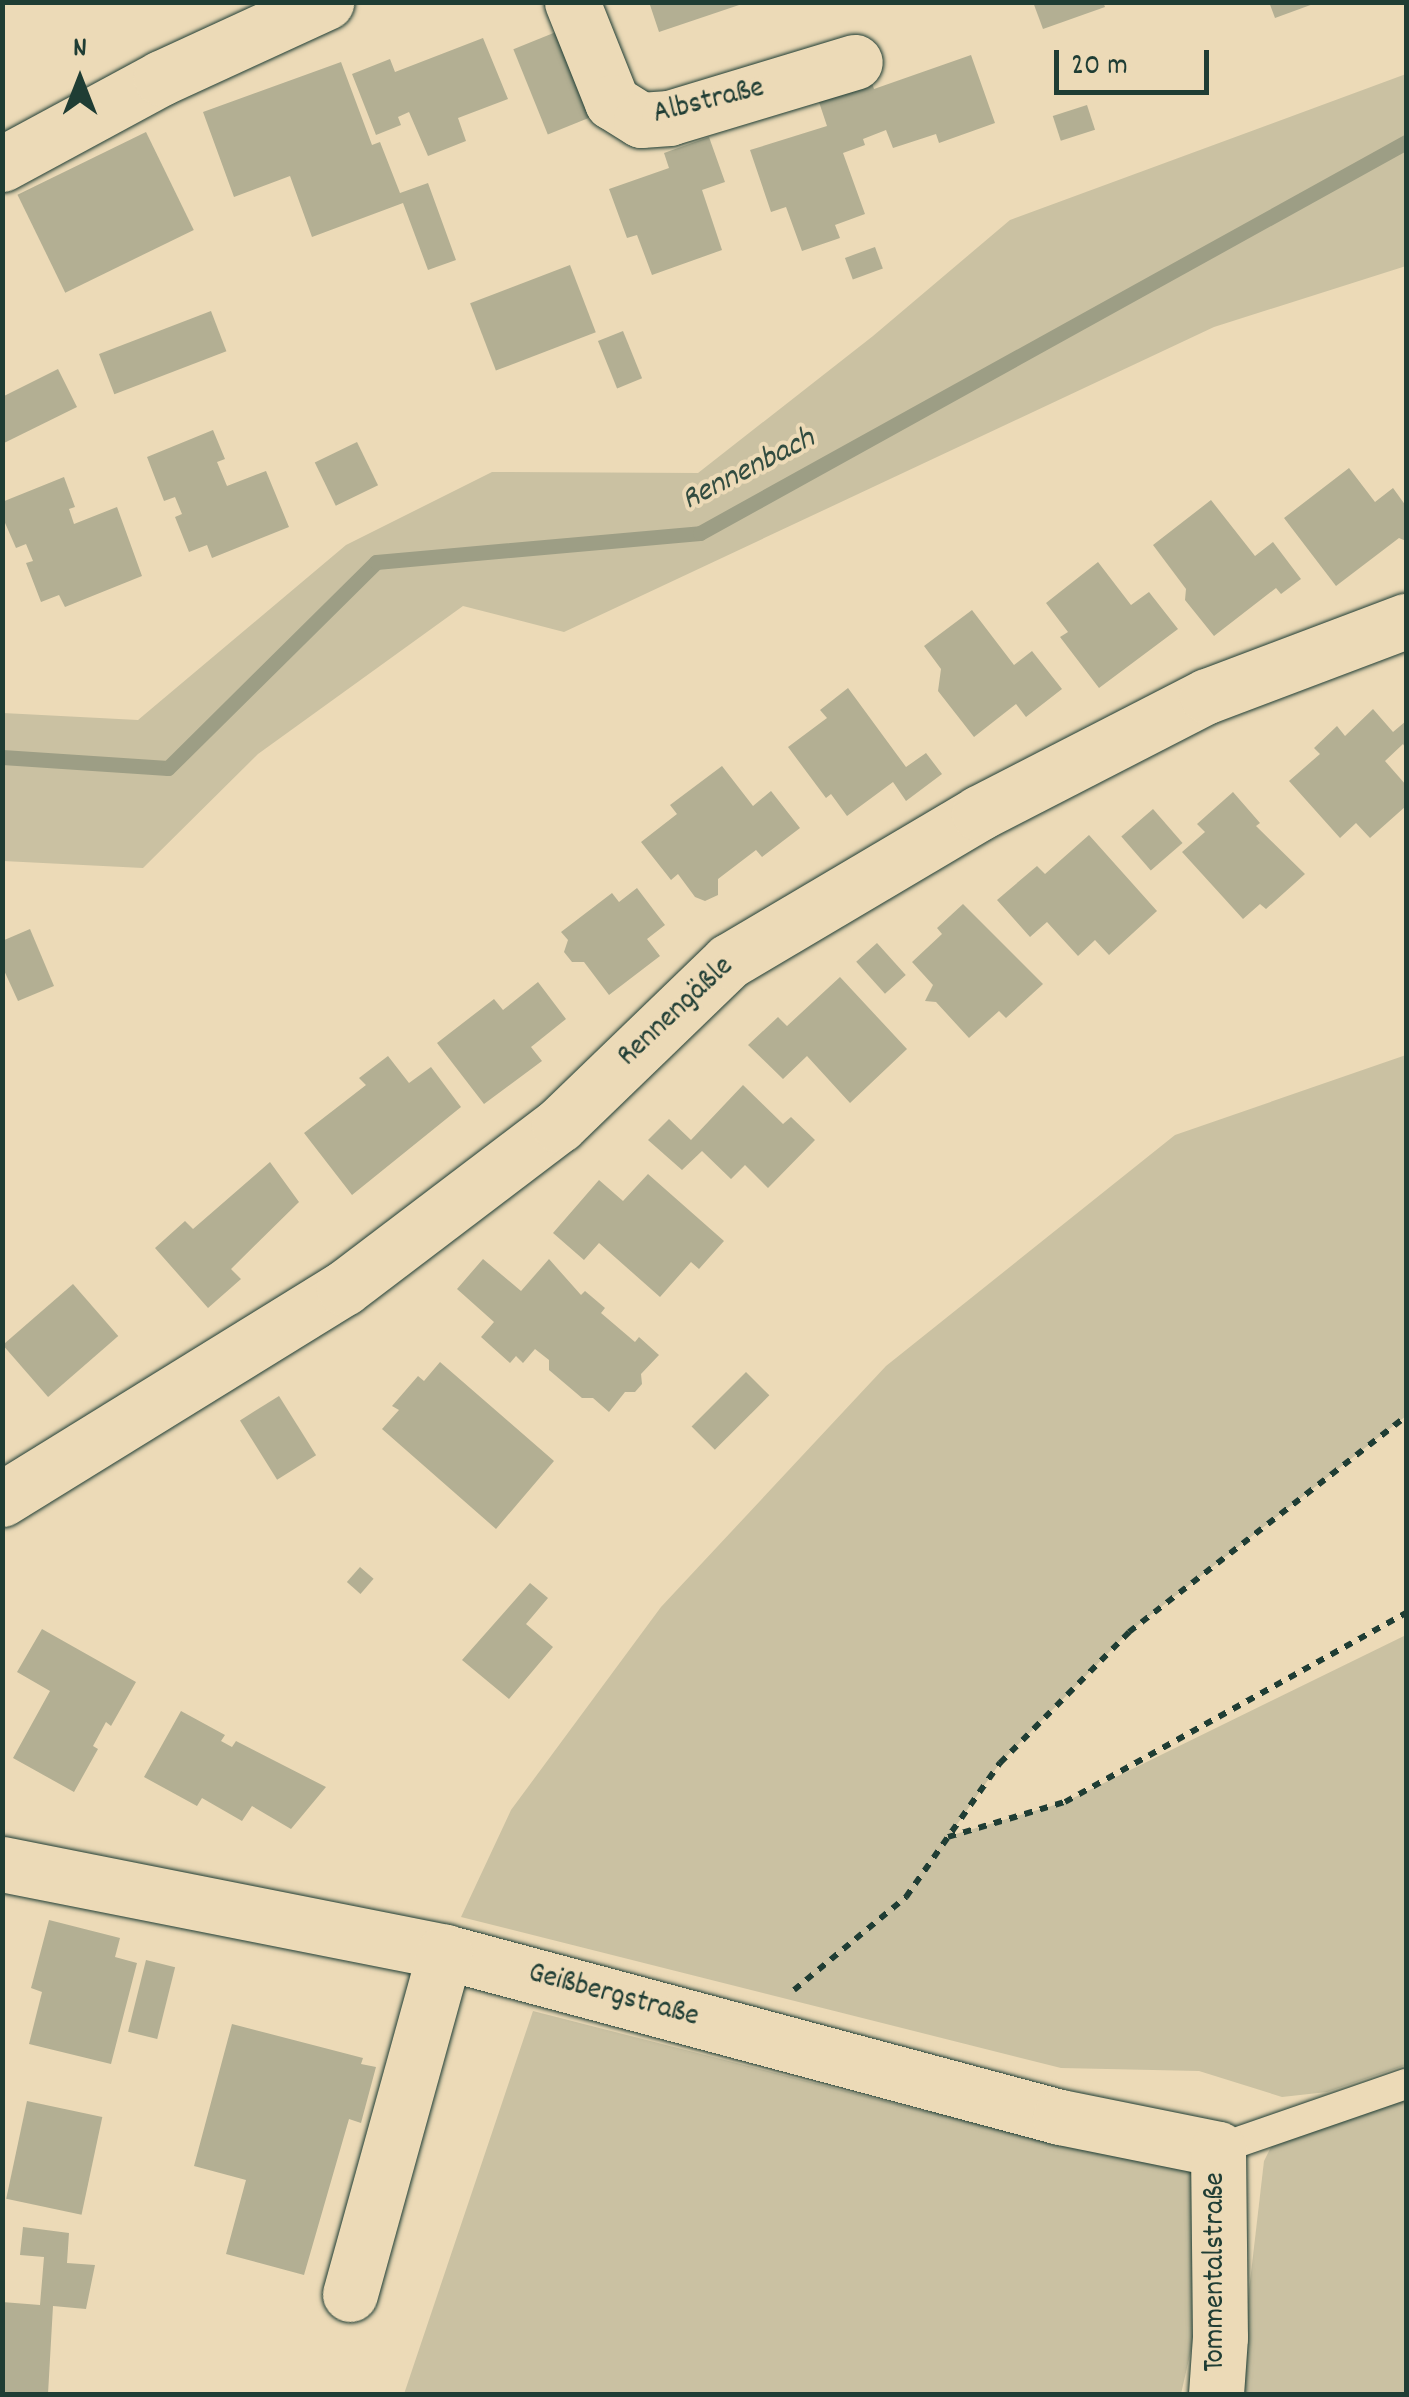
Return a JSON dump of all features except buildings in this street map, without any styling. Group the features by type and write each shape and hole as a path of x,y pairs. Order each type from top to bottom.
{"street":[{"path":"2,164 161,78 326,2"},
{"name":"Albstraße","path":"572,2 612,102 642,120 669,118 855,62"},
{"name":"Rennengäßle","path":"2,1499 344,1288 559,1125 729,961 980,813 1207,696 1406,621"},
{"name":"Geißbergstraße","path":"2,1864 445,1952 1060,2117 1218,2150"},
{"path":"350,2294 445,1952"},
{"name":"Tommentalstraße","path":"1216,2394 1220,2337 1218,2150"}],"lane":[{"path":"1218,2150 1406,2084"}],"path":[{"path":"743,2032 906,1897 1000,1763 1129,1632 1406,1416"},
{"path":"948,1837 1065,1802 1406,1613"}],"shaded area":[{"path":"1406,74 1406,266 1214,327 564,632 463,606 258,754 143,868 3,861 3,713 138,720 346,545 492,472 698,473 873,336 1010,220"},
{"path":"1406,1055 1406,1416 1129,1632 1000,1763 949,1836 1065,1802 1406,1635 1406,2065 1327,2092 1282,2097 1199,2071 1061,2068 461,1917 511,1810 661,1607 886,1366 1175,1135"},
{"path":"533,2011 924,2111 1063,2131 1197,2169 1194,2337 1181,2394 404,2394"},
{"path":"1406,2097 1406,2394 1237,2394 1264,2161 1272,2145"}],"waterway":[{"name":"Rennenbach","path":"2,757 168,768 376,562 700,533 1406,142"}]}
